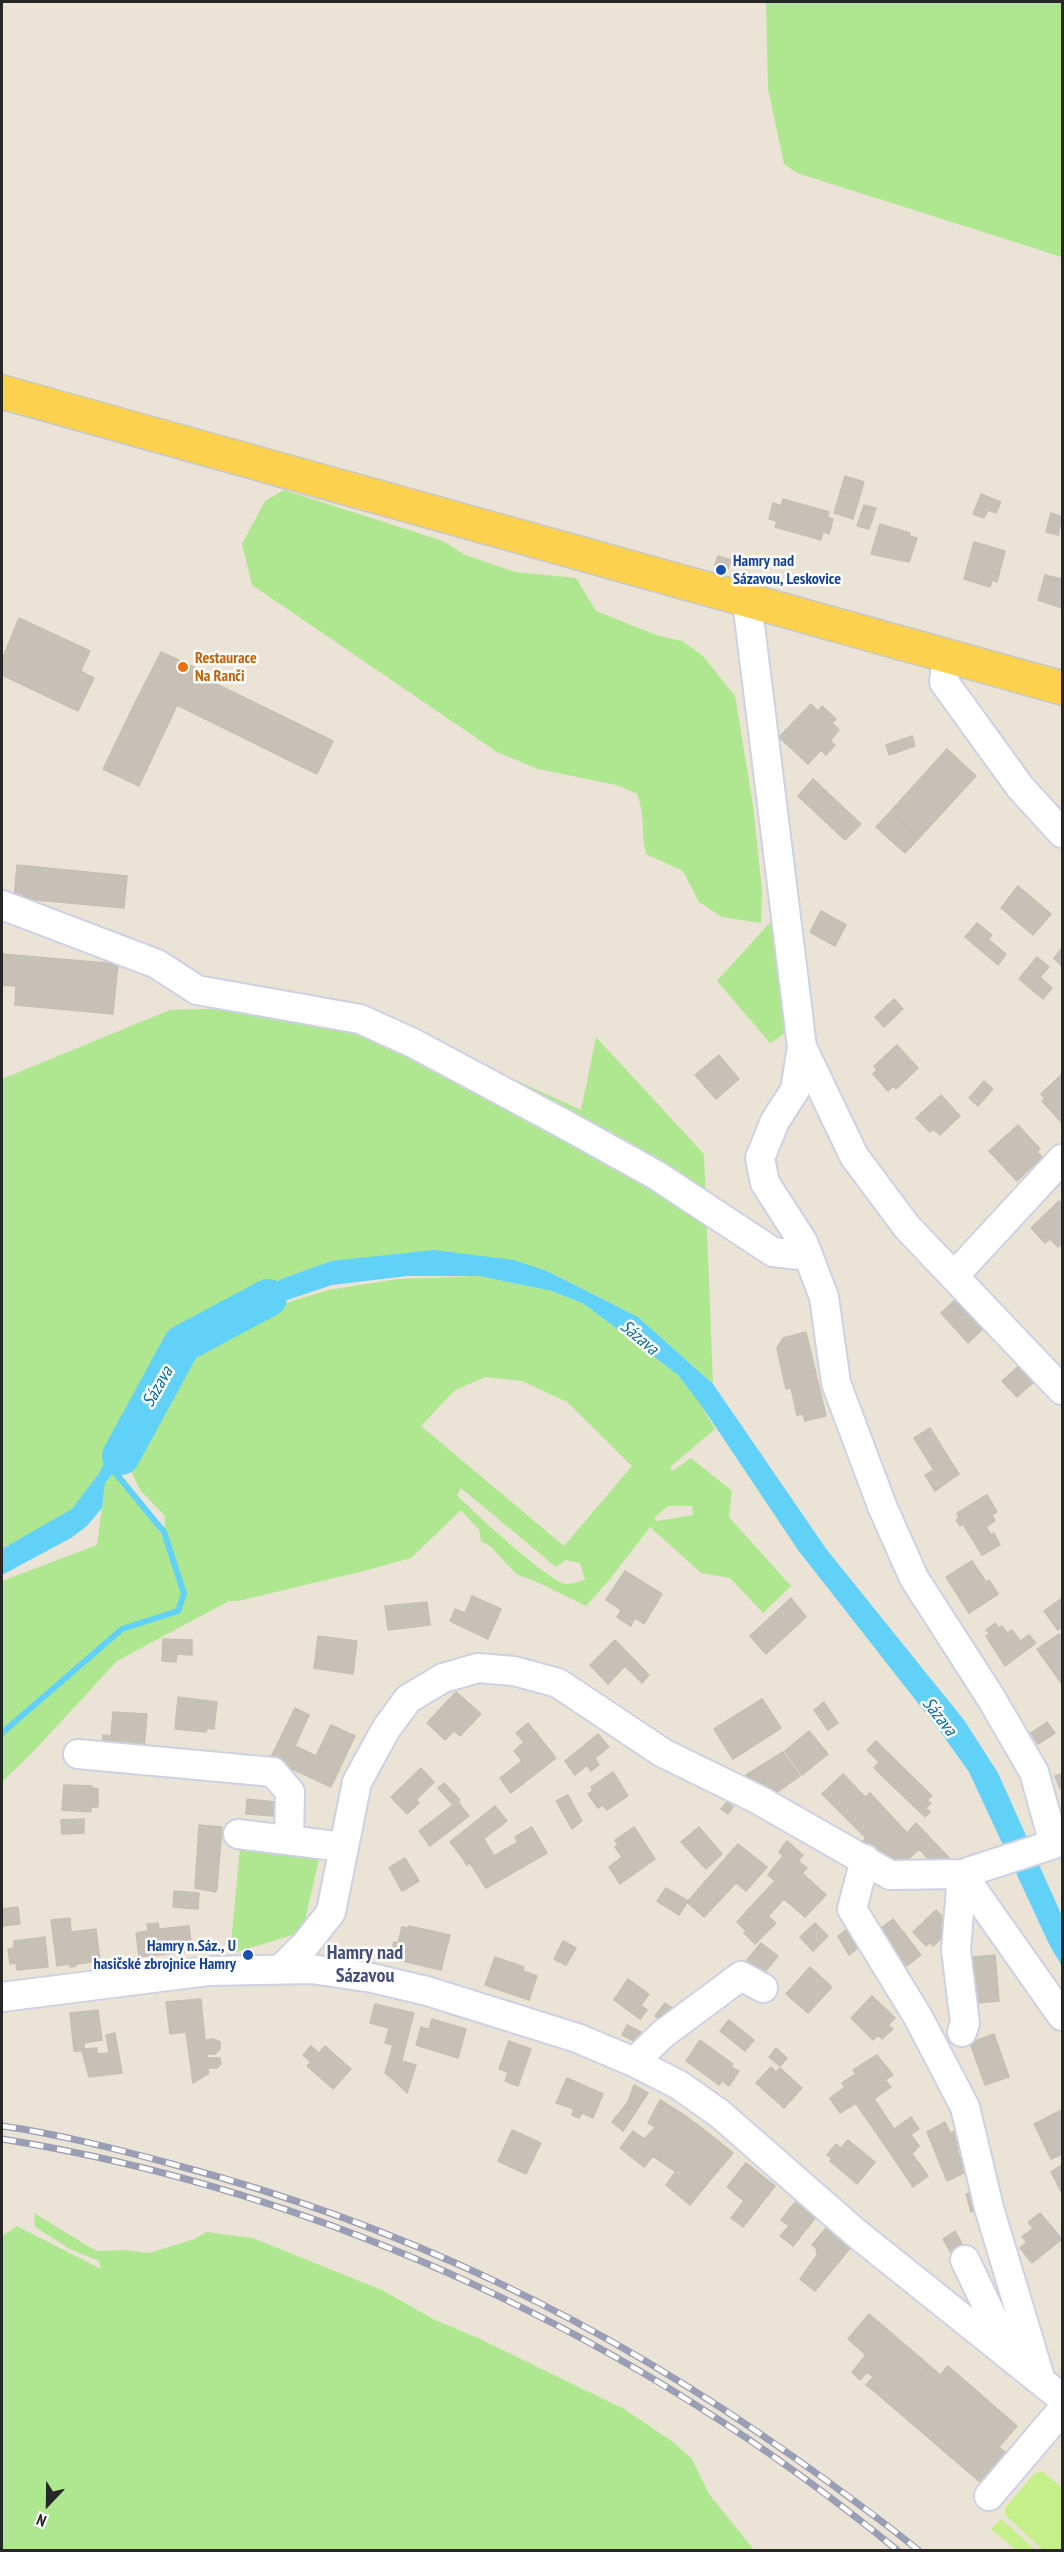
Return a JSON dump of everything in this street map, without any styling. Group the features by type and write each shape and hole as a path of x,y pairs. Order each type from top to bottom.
{"main road":[{"path":"2,392 1062,688"}],"street":[{"path":"281,1969 306,1944 331,1912 357,1782 386,1729 408,1699 443,1678 478,1668 514,1671 558,1683 663,1753 759,1800 890,1875 962,1874 1053,1846 1034,1772 991,1698 914,1578 882,1506 836,1383 824,1296 803,1242 765,1183 760,1158 775,1121 795,1090 802,1047 747,601"},
{"path":"947,656 944,682 1020,787 1062,833"},
{"path":"2,905 157,964 197,990 360,1019 381,1028 413,1042 656,1175 773,1252 808,1256"},
{"path":"802,1047 854,1156 907,1227 1062,1390"},
{"path":"954,1276 1062,1159"},
{"path":"78,1754 273,1772 290,1792 289,1840"},
{"path":"238,1834 344,1847"},
{"path":"865,1859 852,1909 918,2017 965,2107 989,2208 1052,2390"},
{"path":"962,1874 1062,2016"},
{"path":"962,1874 956,1950 965,2023 962,2032"},
{"path":"2,1996 208,1971 312,1969 362,1976 427,1991 577,2038 634,2062 679,2085 720,2114 856,2233 1052,2390"},
{"path":"634,2062 663,2034 741,1976 763,1988"},
{"path":"965,2260 1012,2357"},
{"path":"989,2496 1062,2410"}],"green space":[{"path":"766,2 1062,2 1062,257 797,173 784,164 768,89"},
{"path":"284,490 443,541 465,555 515,572 576,578 596,611 656,635 682,641 703,656 735,696 753,805 762,890 761,923 722,917 699,902 683,871 646,854 637,794 616,785 538,769 497,752 252,585 242,544 265,501"},
{"path":"774,918 790,1030 770,1043 717,981"},
{"path":"352,1005 581,1110 596,1037 704,1154 713,1384 638,1317 547,1271 514,1260 331,1261 284,1278 187,1325 170,1340 99,1473 72,1510 2,1549 2,1079 170,1010"},
{"path":"479,1276 552,1291 584,1304 678,1375 701,1405 715,1429 670,1467 673,1471 691,1458 732,1491 729,1517 791,1586 763,1613 730,1578 701,1573 650,1527 586,1606 516,1574 491,1547 481,1541 479,1530 461,1510 411,1558 238,1601 229,1601 117,1661 33,1752 2,1782 2,1581 97,1545 105,1483 117,1469 164,1539 165,1516 140,1490 130,1469 135,1443 149,1399 177,1351 204,1328 328,1290 398,1279","holes":["485,1377 522,1381 567,1402 632,1466 564,1546 421,1426 454,1391","461,1488 556,1567 566,1560 580,1563 585,1580 566,1584 557,1580 511,1545 457,1495","668,1506 692,1506 693,1515 657,1521 654,1518"]},
{"path":"240,1847 321,1850 304,1925 296,1934 230,1954"},
{"path":"34,2213 96,2251 125,2250 149,2253 195,2239 206,2232 253,2238 384,2291 433,2319 478,2338 624,2409 673,2442 692,2459 709,2494 754,2550 2,2550 2,2236 17,2226 101,2269 99,2261 70,2249 35,2227"},
{"path":"1042,2471 1062,2488 1062,2550 1043,2550 1005,2515 1005,2508 1034,2474"},
{"path":"1001,2519 1036,2550 1016,2550 991,2529"}],"water":[{"path":"434,1250 514,1260 547,1271 638,1317 713,1384 827,1550 964,1720 998,1773 1062,1916 1062,1966 1050,1946 969,1772 939,1730 798,1550 701,1405 678,1375 584,1304 552,1291 479,1276 407,1276 332,1285 204,1328 177,1351 149,1399 133,1452 121,1474 117,1469 105,1483 102,1508 87,1526 71,1538 2,1575 2,1549 72,1509 99,1473 170,1340 187,1325 284,1278 331,1261"}],"building":[{"path":"845,476 864,482 853,519 834,513"},
{"path":"981,494 1001,502 996,513 988,510 984,518 973,514"},
{"path":"783,499 829,512 827,517 833,519 829,534 823,531 821,540 775,527 777,521 769,519 773,503 781,506"},
{"path":"864,505 876,508 869,529 857,526"},
{"path":"1051,513 1062,517 1058,535 1046,532"},
{"path":"880,524 910,533 909,536 917,538 909,562 871,554"},
{"path":"974,542 1005,551 997,582 992,580 990,587 964,579"},
{"path":"718,556 731,560 728,569 715,565"},
{"path":"1045,575 1062,579 1062,608 1038,600"},
{"path":"19,618 90,651 71,692 2,660"},
{"path":"161,652 196,668 194,673 333,741 317,774 177,705 170,720 135,703"},
{"path":"2,660 71,692 80,671 94,678 78,711 2,675"},
{"path":"135,703 170,720 139,786 103,769"},
{"path":"811,704 818,711 822,706 836,719 832,723 839,730 830,741 835,745 826,755 821,750 808,764 779,737"},
{"path":"912,736 915,746 889,755 886,745"},
{"path":"947,749 976,776 919,838 890,812"},
{"path":"813,779 861,824 845,840 798,796"},
{"path":"890,812 919,838 905,853 876,827"},
{"path":"17,865 127,876 124,908 14,898"},
{"path":"1018,886 1051,914 1033,935 1001,908"},
{"path":"821,911 846,925 835,946 810,932"},
{"path":"977,923 992,935 988,939 1006,954 998,965 965,937"},
{"path":"1062,948 1062,966 1054,958"},
{"path":"2,954 118,964 113,1014 15,1005 16,986 2,985"},
{"path":"1037,957 1049,967 1040,977 1052,988 1043,999 1019,979"},
{"path":"894,999 903,1009 884,1027 875,1017"},
{"path":"897,1045 918,1068 896,1089 893,1086 888,1091 873,1074 877,1070 874,1066"},
{"path":"719,1055 739,1079 716,1099 695,1075"},
{"path":"1061,1075 1062,1123 1042,1101 1045,1098 1041,1094"},
{"path":"984,1081 993,1089 978,1106 969,1098"},
{"path":"941,1095 960,1116 940,1135 933,1129 930,1132 916,1118"},
{"path":"1018,1125 1040,1149 1037,1152 1042,1157 1017,1181 989,1151"},
{"path":"1059,1201 1062,1205 1062,1243 1058,1247 1050,1239 1045,1243 1031,1228"},
{"path":"957,1298 984,1328 968,1343 941,1313"},
{"path":"806,1332 826,1416 805,1421 803,1414 797,1415 791,1388 786,1389 777,1348 783,1338"},
{"path":"1021,1364 1036,1380 1017,1397 1002,1381"},
{"path":"930,1428 959,1474 935,1491 925,1475 934,1470 914,1438"},
{"path":"987,1495 997,1512 992,1515 995,1521 986,1527 991,1535 994,1533 1000,1545 982,1555 963,1524 960,1526 956,1520 959,1518 957,1513"},
{"path":"972,1561 986,1582 989,1580 998,1594 969,1613 946,1577"},
{"path":"625,1571 662,1594 644,1624 635,1618 631,1626 617,1617 621,1610 606,1600"},
{"path":"472,1596 501,1609 488,1639 450,1621 455,1609 465,1613"},
{"path":"791,1598 806,1617 766,1654 750,1636"},
{"path":"1062,1598 1062,1627 1058,1630 1044,1611"},
{"path":"427,1602 430,1625 388,1630 385,1606"},
{"path":"995,1623 999,1628 1002,1626 1007,1633 1012,1630 1020,1641 1029,1635 1036,1643 1005,1666 986,1636 990,1634 986,1630"},
{"path":"1059,1634 1062,1638 1062,1684 1037,1649"},
{"path":"318,1636 357,1641 353,1674 314,1668"},
{"path":"163,1639 192,1640 192,1655 177,1654 176,1662 162,1661"},
{"path":"615,1640 649,1675 642,1683 625,1666 608,1684 590,1665"},
{"path":"456,1692 481,1714 460,1736 454,1731 445,1740 427,1723"},
{"path":"178,1697 217,1702 214,1729 207,1728 206,1732 175,1729"},
{"path":"762,1699 781,1728 733,1759 714,1729"},
{"path":"824,1702 838,1723 828,1730 814,1710"},
{"path":"295,1708 309,1715 295,1746 289,1743 279,1763 270,1759"},
{"path":"113,1712 147,1714 144,1749 109,1745 110,1743 102,1742 103,1735 111,1736"},
{"path":"1047,1722 1055,1733 1038,1744 1031,1733"},
{"path":"528,1723 556,1758 511,1793 500,1778 522,1761 514,1751 524,1742 516,1733"},
{"path":"331,1725 355,1736 331,1787 279,1763 289,1743 316,1756"},
{"path":"809,1731 828,1754 802,1775 785,1751"},
{"path":"598,1734 609,1747 595,1758 599,1765 591,1771 587,1765 575,1775 565,1761"},
{"path":"876,1741 932,1796 927,1800 931,1803 926,1808 930,1812 925,1817 874,1768 879,1762 867,1750"},
{"path":"783,1752 800,1776 776,1793 746,1775"},
{"path":"421,1768 434,1782 416,1800 419,1803 407,1814 391,1797"},
{"path":"613,1772 628,1796 607,1810 603,1805 598,1808 588,1794 593,1791 591,1787"},
{"path":"843,1774 865,1797 870,1793 908,1834 885,1858 871,1844 867,1848 862,1842 866,1838 822,1794"},
{"path":"1062,1774 1062,1788 1060,1789 1055,1776"},
{"path":"444,1783 460,1800 458,1802 469,1816 430,1846 419,1831 453,1805 438,1788"},
{"path":"64,1785 92,1786 98,1789 98,1807 91,1807 91,1812 62,1810"},
{"path":"568,1795 582,1821 572,1829 556,1801"},
{"path":"247,1799 275,1802 274,1816 246,1814"},
{"path":"727,1802 733,1807 728,1814 721,1809"},
{"path":"495,1806 507,1821 461,1856 450,1842"},
{"path":"84,1819 84,1833 62,1834 61,1820"},
{"path":"916,1823 954,1863 936,1867 919,1849 897,1870 885,1858"},
{"path":"199,1825 222,1827 215,1892 195,1888"},
{"path":"532,1827 547,1853 486,1888 470,1863 467,1865 461,1856 484,1839 494,1856 518,1842 515,1837"},
{"path":"634,1827 655,1859 620,1884 609,1867 622,1857 615,1847 618,1844 615,1840"},
{"path":"699,1827 722,1854 706,1869 681,1842"},
{"path":"787,1841 803,1855 798,1861 807,1868 802,1873 826,1895 805,1917 784,1899 771,1913 756,1901 775,1881 768,1875 783,1856 779,1852"},
{"path":"738,1844 767,1867 746,1891 736,1883 704,1917 687,1902 679,1915 657,1901 666,1888 688,1901"},
{"path":"405,1858 419,1881 402,1891 389,1868"},
{"path":"174,1891 199,1893 198,1909 173,1907"},
{"path":"756,1901 771,1913 768,1916 776,1923 755,1944 737,1922"},
{"path":"18,1907 20,1924 2,1926 2,1909"},
{"path":"936,1910 953,1928 933,1946 930,1942 926,1946 913,1932"},
{"path":"70,1918 71,1932 96,1929 100,1961 70,1967 70,1964 57,1966 51,1920"},
{"path":"893,1919 921,1955 900,1971 872,1935"},
{"path":"158,1923 159,1929 189,1926 192,1951 139,1957 136,1933 148,1931 147,1924"},
{"path":"815,1923 828,1936 813,1951 800,1937"},
{"path":"852,1925 863,1944 849,1955 838,1936"},
{"path":"409,1926 450,1935 441,1970 390,1958 394,1942 398,1943 402,1927 408,1928"},
{"path":"45,1937 48,1967 17,1970 16,1963 10,1964 8,1949 14,1948 14,1941"},
{"path":"563,1941 576,1948 566,1965 554,1959"},
{"path":"761,1943 778,1956 764,1973 747,1960"},
{"path":"995,1955 999,2001 977,2003 973,1957"},
{"path":"495,1957 524,1967 523,1971 537,1976 529,2000 485,1985"},
{"path":"810,1967 832,1987 808,2013 786,1994"},
{"path":"628,1979 649,1994 641,2005 647,2010 640,2019 614,2000"},
{"path":"872,1996 895,2018 888,2025 893,2029 882,2039 878,2035 873,2040 851,2018"},
{"path":"201,1999 205,2040 213,2039 220,2042 220,2049 215,2054 207,2054 207,2058 220,2058 221,2064 217,2068 208,2068 209,2073 193,2083 186,2032 170,2034 166,2002"},
{"path":"665,2003 684,2016 668,2026 655,2016"},
{"path":"375,2004 414,2013 396,2082 385,2073 393,2045 385,2043 389,2028 370,2023"},
{"path":"98,2010 102,2040 84,2043 84,2049 97,2048 97,2054 109,2053 106,2035 115,2033 122,2073 89,2077 82,2051 74,2051 70,2013"},
{"path":"432,2019 466,2029 458,2058 416,2045 421,2027 429,2029"},
{"path":"729,2020 754,2040 745,2051 720,2031"},
{"path":"627,2025 641,2032 636,2042 622,2035"},
{"path":"994,2034 1009,2077 985,2085 970,2043"},
{"path":"700,2040 733,2064 731,2067 739,2071 729,2086 722,2081 719,2085 686,2061"},
{"path":"509,2041 531,2049 518,2086 505,2081 508,2072 499,2069"},
{"path":"311,2046 319,2053 325,2046 351,2069 333,2089 307,2066 311,2062 303,2055"},
{"path":"776,2048 787,2058 780,2066 769,2057"},
{"path":"877,2055 893,2075 885,2080 891,2087 874,2099 894,2129 911,2117 919,2129 888,2150 842,2083 856,2074 853,2070"},
{"path":"401,2061 416,2065 407,2093 396,2082"},
{"path":"771,2067 776,2072 780,2068 802,2088 784,2108 756,2083"},
{"path":"567,2078 603,2094 593,2118 582,2113 579,2118 572,2115 574,2109 556,2103"},
{"path":"634,2085 648,2093 623,2131 612,2122 628,2102"},
{"path":"845,2087 856,2103 840,2113 830,2098"},
{"path":"660,2100 687,2117 658,2160 653,2156 644,2167 620,2148 633,2131 644,2139 654,2129 655,2127 648,2123"},
{"path":"1062,2110 1062,2154 1051,2159 1034,2124"},
{"path":"687,2117 707,2132 688,2155 706,2169 694,2184 658,2160"},
{"path":"945,2122 950,2133 957,2130 961,2139 957,2141 960,2149 957,2150 966,2172 947,2181 927,2132"},
{"path":"512,2130 541,2143 526,2174 498,2161"},
{"path":"707,2132 733,2153 711,2179 703,2172 706,2169 688,2155"},
{"path":"911,2135 919,2146 912,2154 928,2176 913,2187 888,2150"},
{"path":"848,2140 875,2162 857,2184 830,2161 832,2159 827,2155 836,2144 841,2148"},
{"path":"746,2163 775,2186 743,2227 731,2218 744,2201 727,2187"},
{"path":"1062,2165 1062,2193 1051,2172"},
{"path":"677,2170 694,2184 703,2172 711,2179 690,2205 666,2185"},
{"path":"976,2191 981,2209 971,2212 966,2194"},
{"path":"795,2202 815,2218 793,2246 780,2236 789,2226 781,2220"},
{"path":"1040,2213 1062,2239 1032,2263 1020,2248 1027,2242 1022,2237 1033,2228 1028,2222"},
{"path":"827,2227 851,2247 815,2291 800,2279 818,2254 817,2249 812,2245"},
{"path":"955,2231 964,2247 952,2255 943,2239"},
{"path":"869,2314 930,2366 908,2391 890,2375 875,2392 866,2385 873,2377 867,2372 860,2380 852,2372 866,2355 848,2339"},
{"path":"930,2366 940,2375 948,2366 1017,2426 999,2447 1007,2454 981,2483 875,2392 890,2375 908,2391"}],"waterway":[{"name":"Sázava","path":"121,1456 182,1344 268,1298"},
{"path":"2,1733 122,1629 178,1611 184,1594 164,1532 113,1470"}],"railway":[{"path":"2,2126 109,2147 257,2188 419,2247 497,2282 573,2320 648,2362 722,2408 795,2458 918,2550"},
{"path":"2,2139 124,2163 244,2196 361,2237 476,2286 588,2342 695,2405 798,2474 897,2550"}],"place":[{"name":"Hamry nad Sázavou, Leskovice","path":"721,570"},
{"name":"Restaurace Na Ranči","path":"183,667"},
{"name":"Hamry n.Sáz., U hasičské zbrojnice Hamry","path":"248,1955"}],"district":[{"name":"Hamry nad Sázavou","path":"365,1964"}]}
